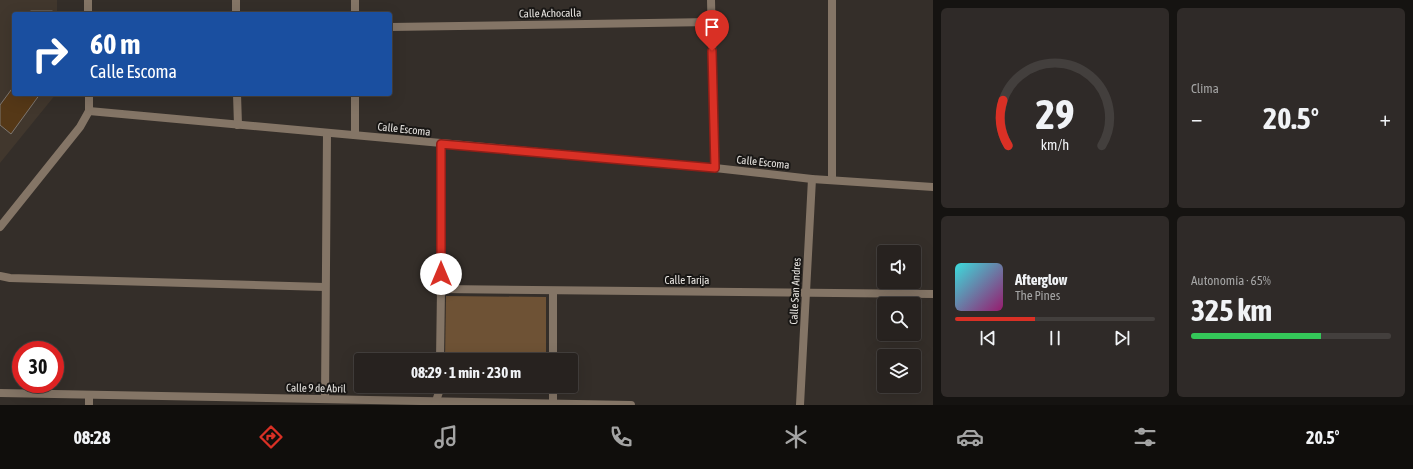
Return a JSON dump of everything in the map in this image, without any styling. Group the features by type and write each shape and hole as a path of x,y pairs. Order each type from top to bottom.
{"street":[{"path":"88,0 88,12"},
{"path":"236,0 236,12"},
{"path":"355,0 355,12"},
{"path":"711,0 715,168"},
{"path":"832,0 832,180"},
{"name":"Calle Achocalla","path":"392,27 711,22"},
{"path":"0,227 80,128 89,111 89,96"},
{"path":"237,96 238,125"},
{"path":"355,96 355,135"},
{"name":"Calle Escoma","path":"89,111 715,168 812,179 933,187"},
{"path":"325,399 327,132"},
{"path":"440,353 441,144"},
{"name":"Calle San Andres","path":"800,405 812,179"},
{"path":"0,276 10,278 325,287"},
{"name":"Calle Tarija","path":"441,289 933,294"},
{"path":"553,291 553,353"},
{"name":"Calle 9 de Abril","path":"0,393 325,399 435,403 631,405"},
{"path":"435,403 439,393"},
{"path":"550,404 552,393"},
{"path":"89,395 89,405"}],"shaded area":[{"path":"0,0 57,0 57,12 12,12 12,96 54,96 0,163"},
{"path":"446,296 546,297 546,353 445,353"},
{"path":"445,393 545,393 545,394"}],"building":[{"path":"31,11 52,11 52,12"},
{"path":"12,89 12,96 39,96 11,134 0,125 0,105"}],"route":[{"path":"441,274 441,144 715,168 712,51"}]}
